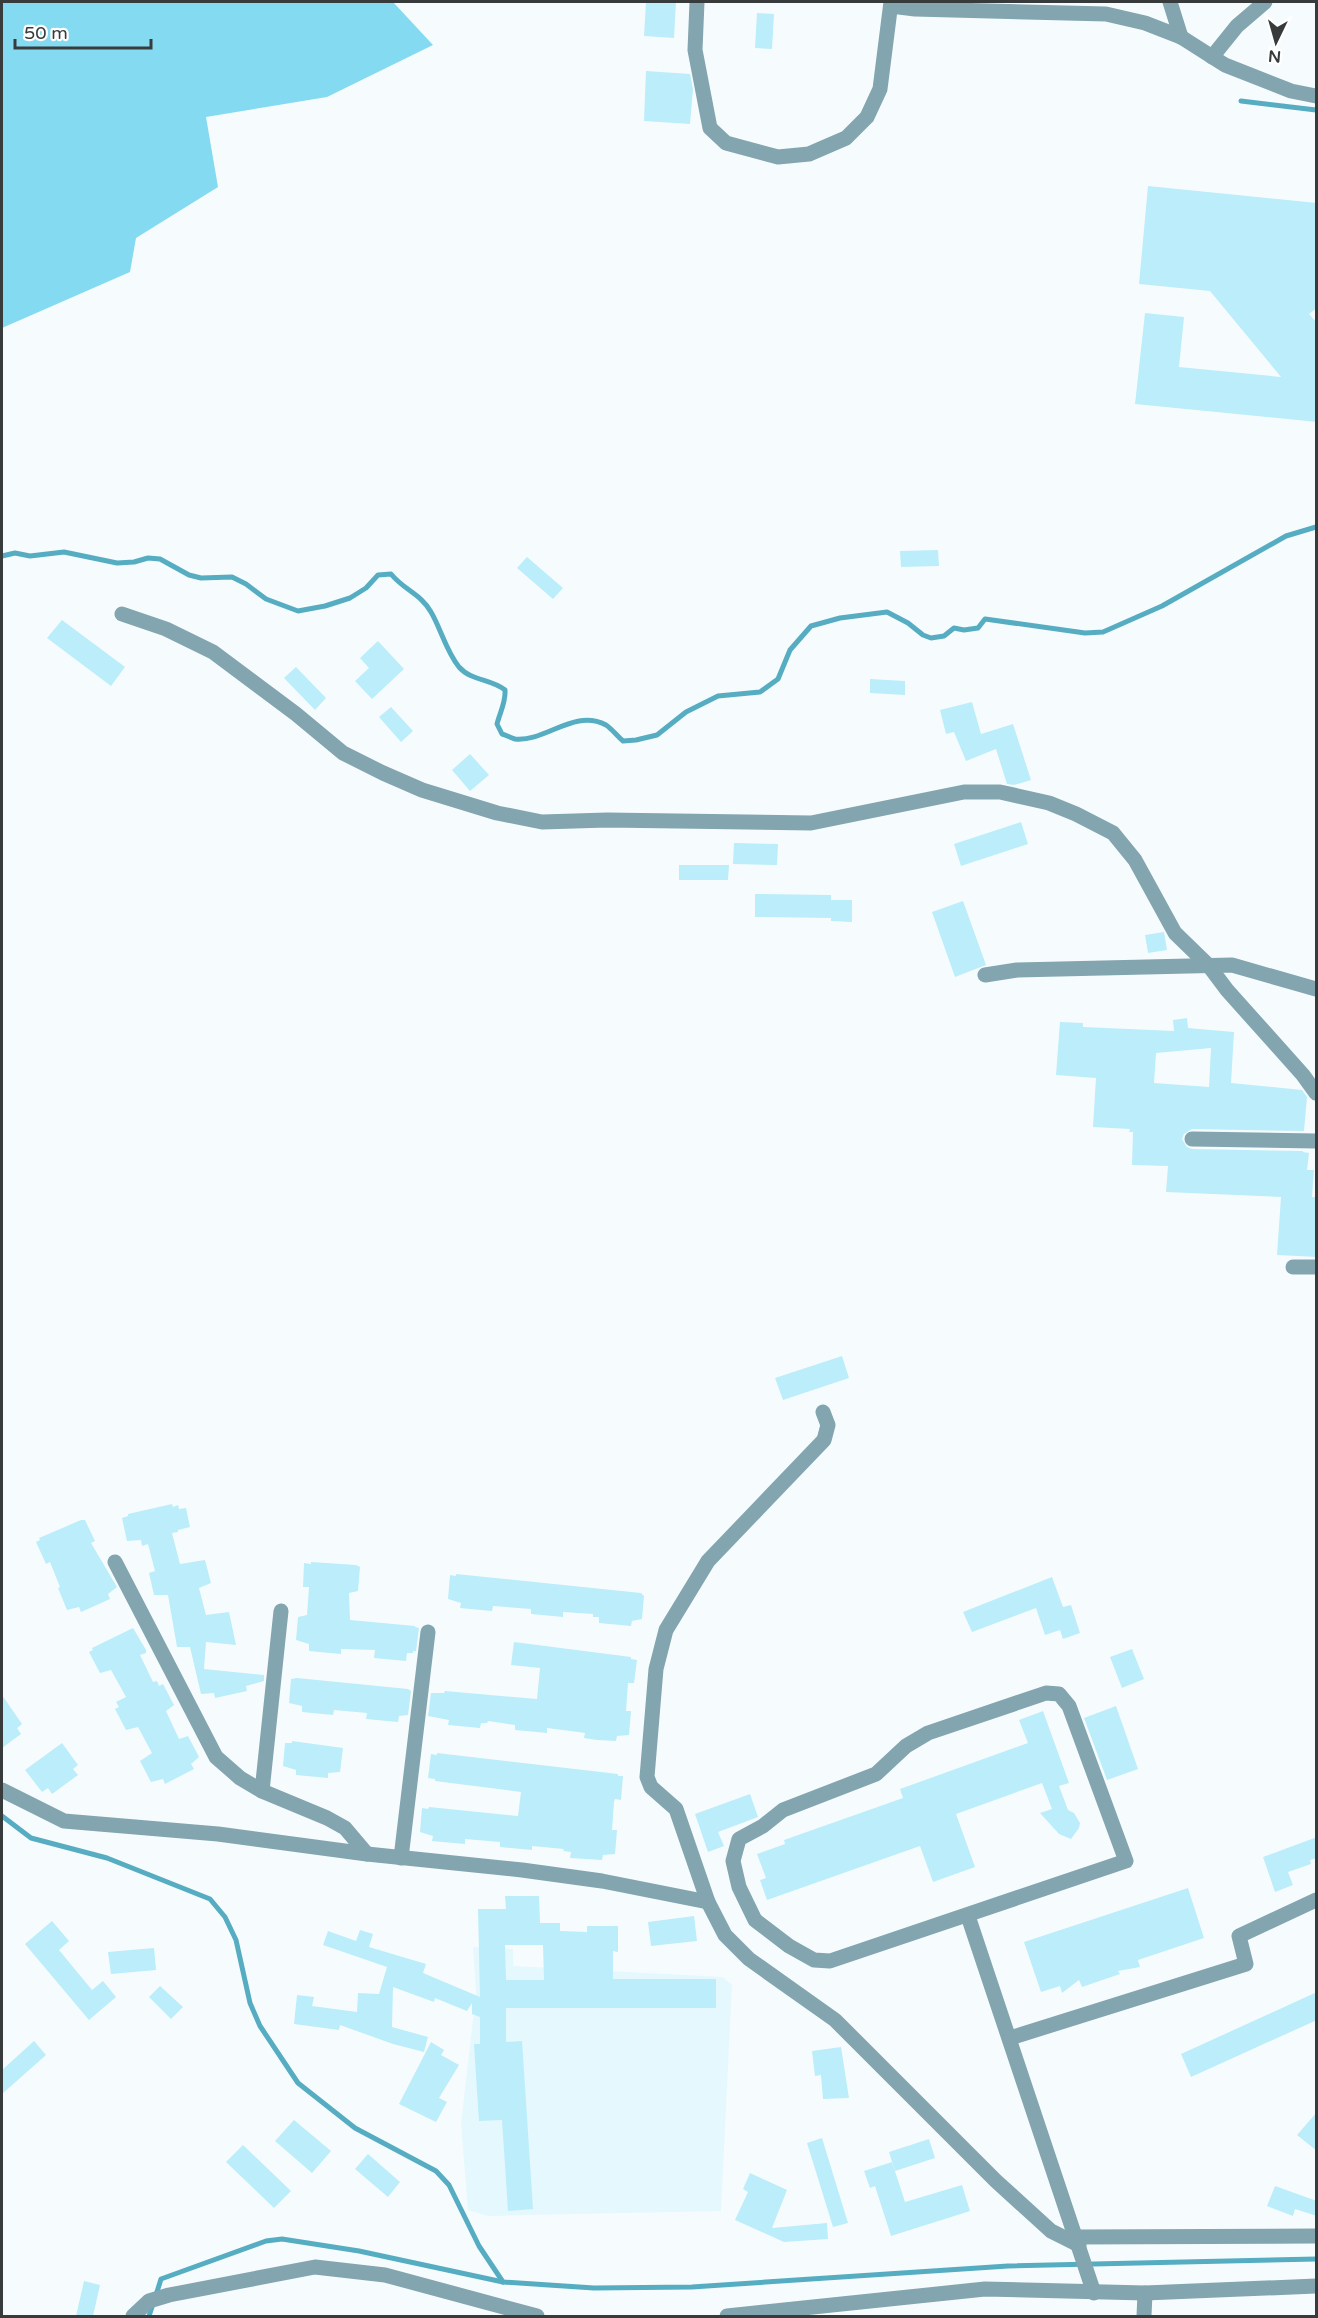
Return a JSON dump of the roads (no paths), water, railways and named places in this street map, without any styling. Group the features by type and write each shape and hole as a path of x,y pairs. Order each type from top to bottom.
{"street":[{"path":"697,2 695,50 710,128 726,143 778,157 809,154 846,138 867,117 880,89 891,4 915,9 1106,14 1145,23 1181,37 1225,65 1292,91 1317,96"},
{"path":"1170,2 1181,37"},
{"path":"1212,57 1237,26 1264,2"},
{"path":"122,614 166,629 213,652 296,714 343,753 382,773 422,790 497,813 531,820 811,822 964,792 1000,792 1049,803 1113,833 1135,860 1174,933 1209,966 1227,990 1317,1093"},
{"path":"985,975 1017,970 1232,965 1317,989"},
{"path":"1192,1139 1317,1141"},
{"path":"1293,1267 1317,1267"},
{"path":"823,1412 828,1425 824,1440 708,1561 666,1630 656,1669 647,1777 651,1787 676,1809 708,1902 725,1935 749,1959 836,2020 996,2181 1051,2231 1080,2247 1317,2236"},
{"path":"115,1562 216,1757 240,1778 262,1791 327,1818 345,1828 368,1854"},
{"path":"262,1791 281,1611"},
{"path":"401,1858 428,1632"},
{"path":"1046,1693 1059,1694 1069,1706 1126,1861 968,1916 830,1961 814,1960 789,1946 755,1920 739,1887 733,1861 740,1839 763,1826 783,1810 876,1774 906,1746 928,1733 1046,1693"},
{"path":"2,1790 64,1821 218,1834 401,1858 591,1879 708,1902"},
{"path":"1010,2038 1246,1964 1239,1936 1317,1900"},
{"path":"968,1916 1094,2293"},
{"path":"134,2316 149,2301 169,2295 315,2267 385,2275 537,2316"},
{"path":"727,2316 985,2289 1145,2293 1317,2286"},
{"path":"1144,2316 1145,2293"}],"waterway":[{"path":"1241,101 1316,110"},
{"path":"2,556 15,553 30,556 64,552 117,563 148,558 160,559 189,575 201,578 232,577 266,599 298,611 350,598 366,588 378,575 391,574 427,606 459,667 469,675 505,690 504,703 497,724 502,734 515,739 526,739 583,720 606,725 623,741 657,735 686,712 718,696 760,692 778,679 790,650 811,626 840,618 887,612 931,638 944,636 954,628 964,630 978,628 985,619 1085,633 1103,632 1162,606 1286,536 1316,527"},
{"path":"2,1816 31,1838 107,1858 210,1899 225,1917 236,1940 250,2003 260,2026 298,2083 355,2128 436,2171 449,2185 479,2246 503,2282"},
{"path":"156,2295 161,2279 266,2241 282,2239 359,2251 503,2282 594,2288 692,2287 1008,2266 1316,2259"},
{"path":"149,2316 153,2304"}]}
